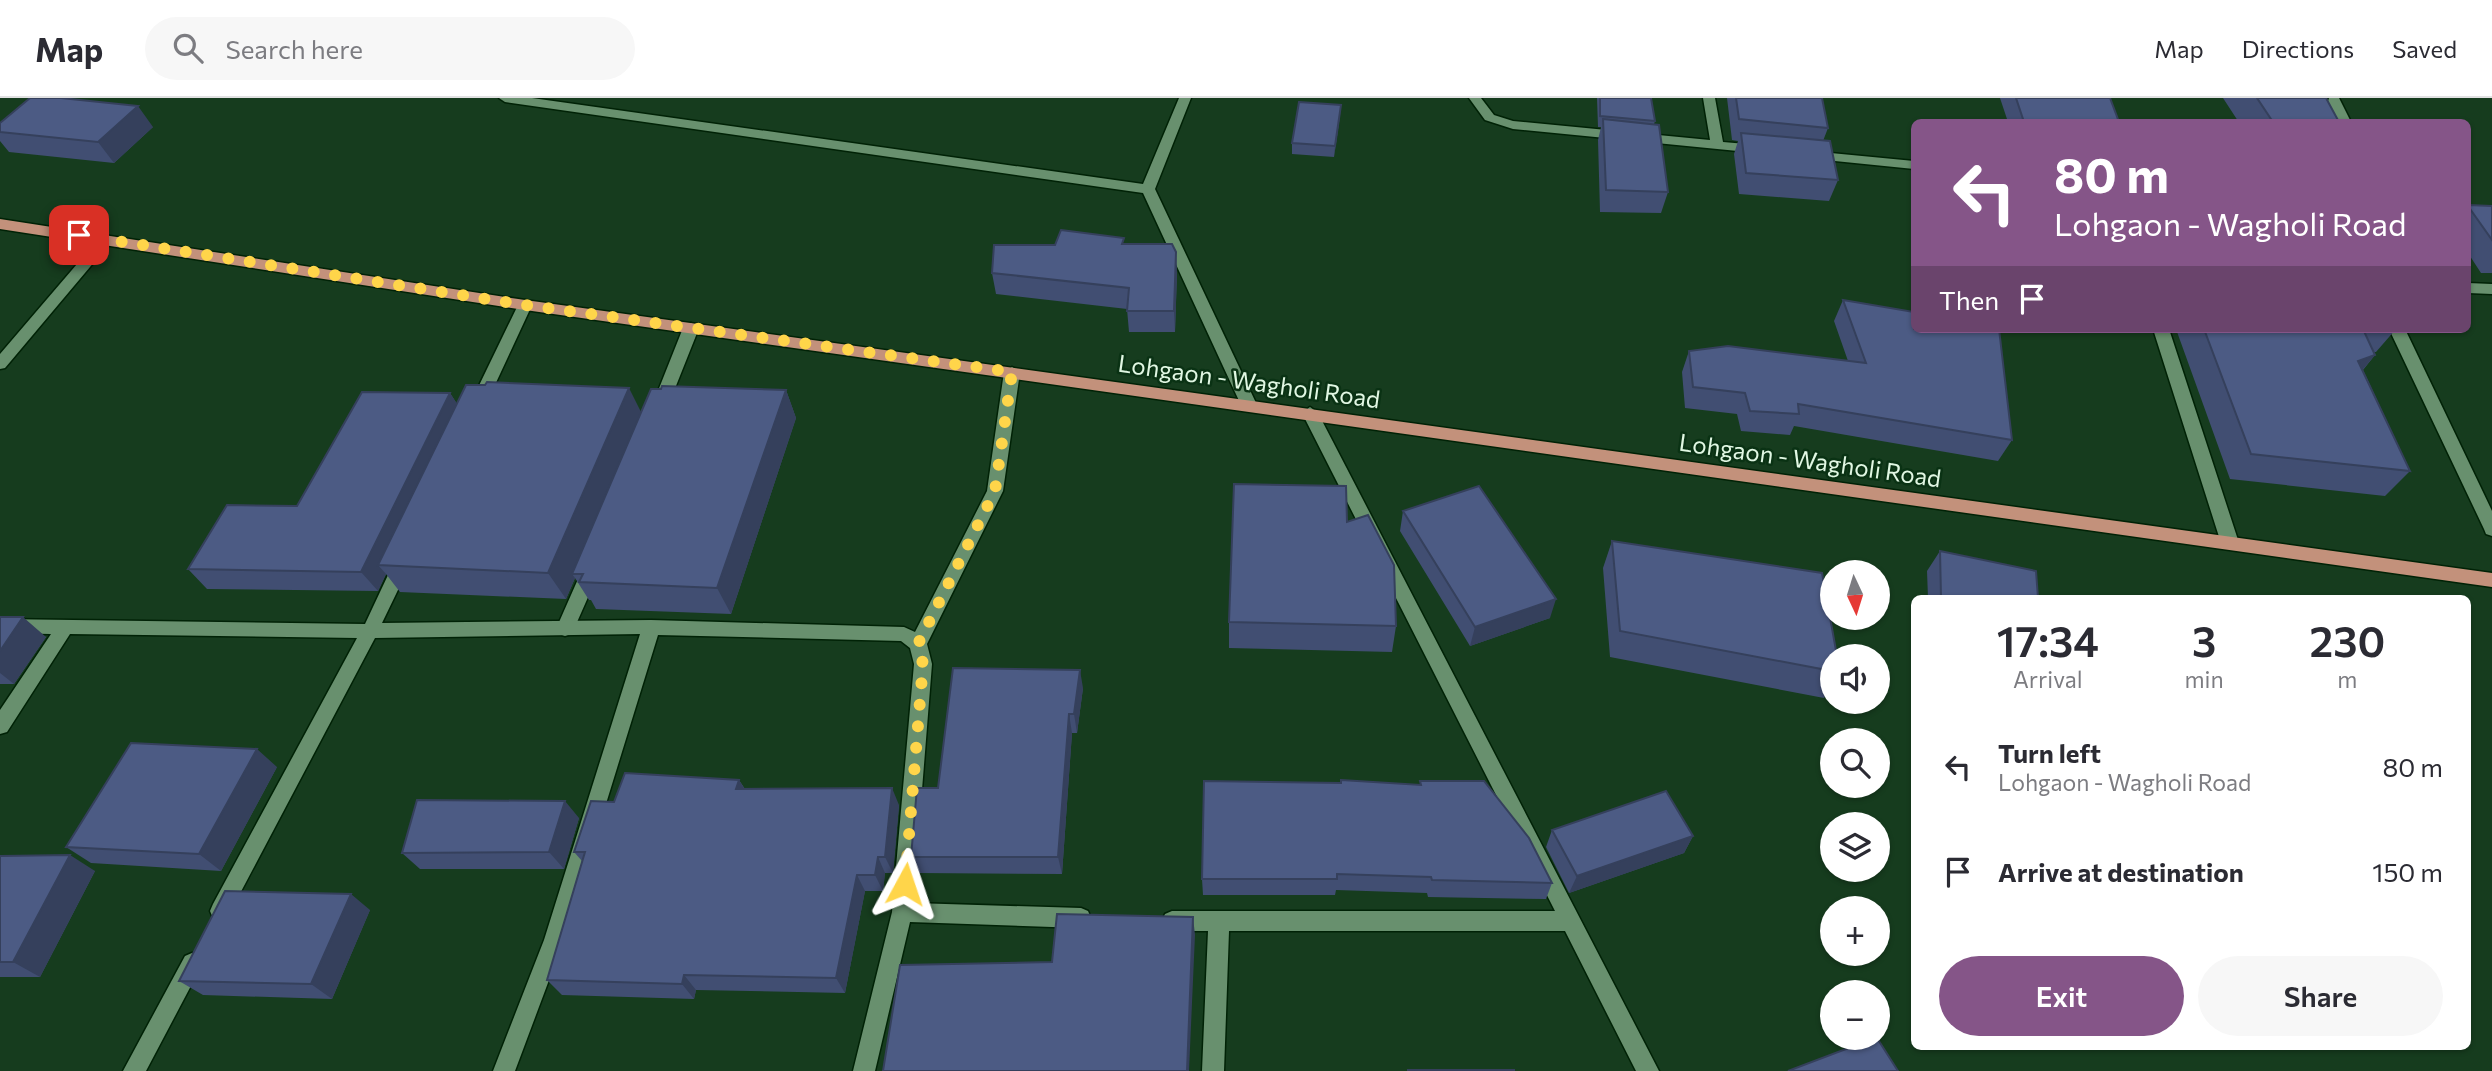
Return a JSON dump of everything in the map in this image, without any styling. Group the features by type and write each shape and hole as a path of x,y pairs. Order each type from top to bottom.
{"main road":[{"name":"Lohgaon - Wagholi Road","path":"0,224 525,305 2492,580"}],"street":[{"path":"505,98 1148,189"},
{"path":"1185,98 1148,189 1249,405"},
{"path":"1475,98 1482,114 1495,121 1513,125 1769,151"},
{"path":"1709,98 1717,145"},
{"path":"2333,102 2343,119"},
{"path":"1796,153 1911,165"},
{"path":"0,364 106,239"},
{"path":"2471,288 2492,289"},
{"path":"471,418 525,305"},
{"path":"654,419 691,328"},
{"path":"2162,333 2230,543"},
{"path":"2399,333 2492,529"},
{"path":"918,644 995,491 1012,372"},
{"path":"1310,413 1648,1071"},
{"path":"213,924 370,631 412,543"},
{"path":"565,629 597,556"},
{"path":"0,626 370,631 651,627 904,634 918,644 923,664 902,912 863,1071"},
{"path":"0,726 65,627"},
{"path":"504,1071 554,940 651,627"},
{"path":"902,912 1095,918"},
{"path":"1150,920 1571,922"},
{"path":"1213,1071 1219,922"},
{"path":"134,1071 200,949"}],"building":[{"path":"30,98 61,98 138,106 98,142 0,132 0,123"},
{"path":"1600,98 1651,98 1655,121 1600,116"},
{"path":"1736,98 1822,98 1828,128 1739,119"},
{"path":"2016,98 2110,98 2118,119 2023,119"},
{"path":"2257,98 2326,98 2337,119 2271,119"},
{"path":"1299,102 1341,105 1335,146 1292,143"},
{"path":"1603,119 1659,125 1668,192 1606,190"},
{"path":"1741,133 1830,141 1838,180 1746,173"},
{"path":"2471,205 2492,206 2492,240 2471,210"},
{"path":"1061,230 1124,238 1122,244 1172,244 1176,252 1174,311 1127,311 1129,288 992,273 994,245 1055,245"},
{"path":"1843,300 1911,311 1911,333 1999,333 2012,440 1798,404 1799,414 1750,411 1745,393 1693,387 1689,351 1728,346 1866,363"},
{"path":"2206,333 2365,333 2375,355 2358,361 2410,471 2251,454"},
{"path":"487,382 629,388 548,573 378,565 466,385 485,385"},
{"path":"662,386 786,390 717,588 579,582 583,574 572,574 651,389 661,389"},
{"path":"362,392 450,393 361,572 188,569 227,505 297,506"},
{"path":"1234,484 1346,486 1347,522 1368,515 1394,565 1396,626 1229,622"},
{"path":"1479,486 1556,599 1475,627 1403,511"},
{"path":"1612,541 1820,573 1820,630 1832,630 1835,644 1820,644 1820,669 1620,631"},
{"path":"1940,551 2036,571 2038,595 1941,595"},
{"path":"0,617 23,617 0,651"},
{"path":"953,668 1080,670 1074,714 1069,714 1058,857 911,857 917,788 938,788"},
{"path":"131,743 257,749 199,854 66,847"},
{"path":"625,773 739,780 736,789 892,788 885,857 878,857 875,875 857,875 836,978 684,975 682,984 547,980 585,852 574,852 591,801 614,802"},
{"path":"1341,780 1421,785 1420,781 1484,781 1529,838 1552,883 1337,874 1337,879 1202,879 1204,781 1341,783"},
{"path":"1666,791 1693,836 1577,876 1552,830"},
{"path":"417,800 565,801 549,852 402,853"},
{"path":"70,855 13,962 0,962 0,856"},
{"path":"225,891 351,894 311,984 179,981"},
{"path":"1057,914 1193,917 1187,1071 883,1071 900,965 1052,962"},
{"path":"1843,1050 1885,1050 1898,1071 1788,1071"},
{"path":"1514,1070 1514,1071 1408,1071"}],"route":[{"path":"79,235 525,305 1012,372 995,491 918,644 923,664 905,884"}]}
